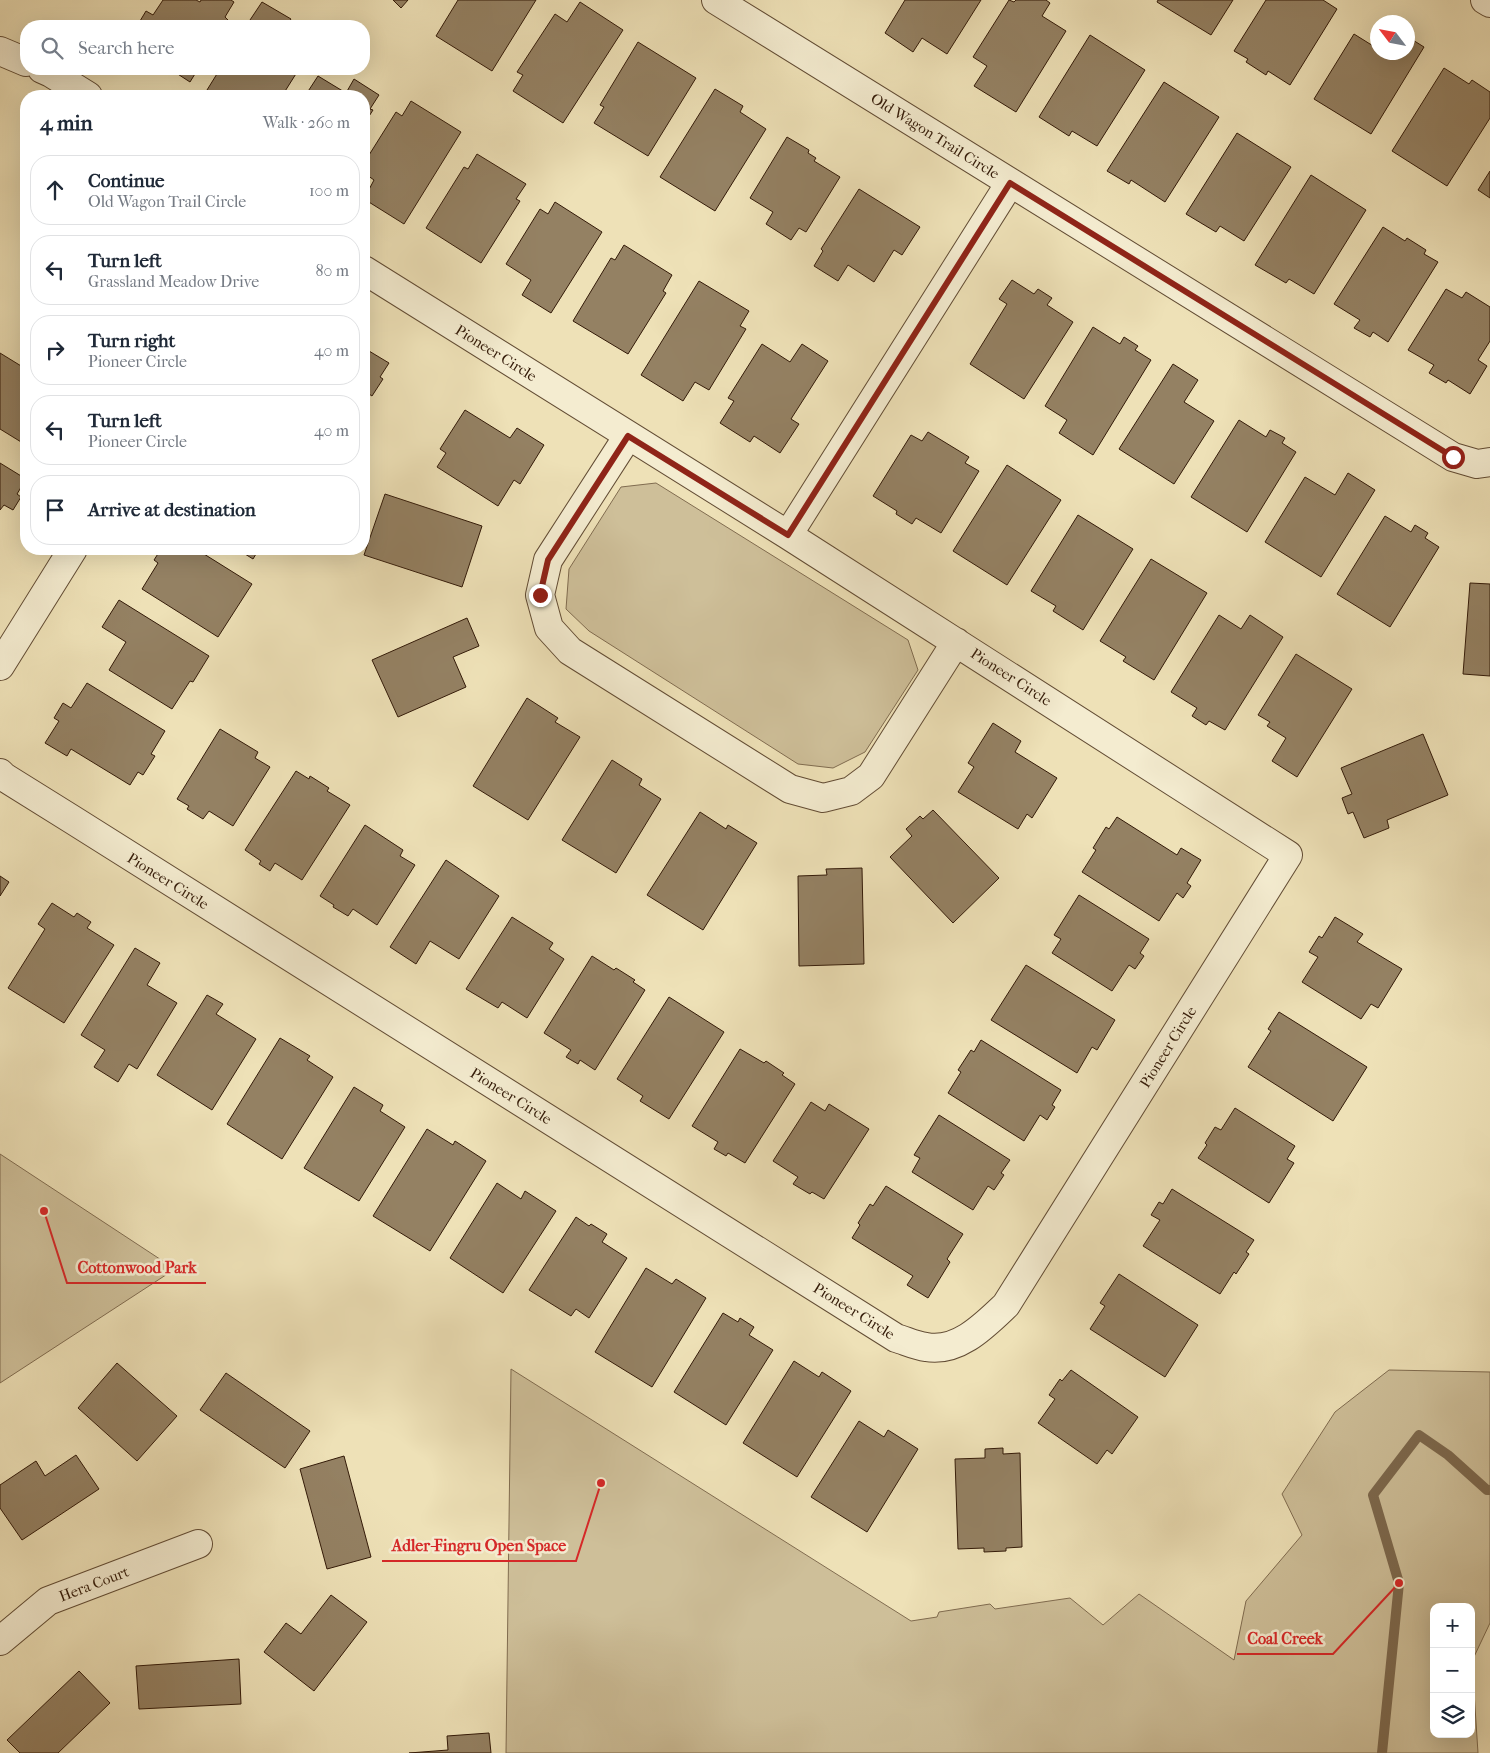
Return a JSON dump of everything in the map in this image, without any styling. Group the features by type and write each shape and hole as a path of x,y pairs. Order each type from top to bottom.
{"street":[{"name":"Old Wagon Trail Circle","path":"716,0 1453,457 1477,464 1490,462"},
{"path":"1485,0 1490,3"},
{"path":"0,51 20,59"},
{"path":"54,75 78,90"},
{"path":"788,535 1010,183"},
{"name":"Pioneer Circle","path":"0,773 65,816 896,1338 927,1348 952,1345 983,1328 1006,1305 1288,855 788,535 370,274"},
{"name":"Pioneer Circle","path":"628,436 548,560 540,595 549,628 570,651 730,752 790,789 823,798 850,791 871,776 956,642"},
{"path":"0,666 69,555"},
{"name":"Hera Court","path":"0,1641 48,1601 198,1544"}],"shaded area":[{"path":"656,483 908,640 918,670 865,752 833,768 798,764 589,631 566,609 569,569 621,487"},
{"path":"0,1154 175,1269 0,1383"},
{"path":"511,1369 911,1621 937,1617 939,1612 990,1604 995,1609 1070,1598 1103,1625 1139,1594 1234,1660 1246,1601 1302,1535 1282,1494 1335,1412 1389,1370 1490,1372 1490,1623 1475,1655 1475,1603 1430,1603 1430,1738 1475,1738 1475,1707 1478,1753 506,1753"}],"building":[{"path":"163,0 196,0 200,2 201,0 231,0 234,2 225,17 228,20 141,20 146,11 153,15"},
{"path":"393,0 408,0 401,8"},
{"path":"458,0 536,0 492,71 436,36"},
{"path":"905,0 981,0 947,54 922,38 913,52 885,33"},
{"path":"1009,0 1014,2 1016,0 1046,0 1050,3 1042,16 1066,31 1016,112 974,86 987,66 973,57"},
{"path":"1158,0 1233,0 1211,35 1157,2"},
{"path":"1266,0 1323,0 1337,9 1290,85 1268,71 1266,75 1246,62 1248,59 1234,51"},
{"path":"262,2 291,19 290,20 250,20"},
{"path":"580,2 623,30 563,123 513,91 523,75 517,72 555,14 567,22"},
{"path":"1354,34 1370,44 1370,60 1415,60 1415,41 1424,47 1371,134 1314,99"},
{"path":"1090,35 1145,70 1097,146 1072,131 1069,136 1039,117"},
{"path":"638,42 696,78 648,156 594,123 604,107 600,105"},
{"path":"1444,68 1469,84 1472,80 1490,92 1490,118 1447,186 1392,151"},
{"path":"179,75 194,75 190,82"},
{"path":"216,75 295,75 286,90 207,90"},
{"path":"318,76 341,90 309,90"},
{"path":"354,79 379,95 370,109 370,90 348,90"},
{"path":"1164,82 1219,117 1165,202 1131,180 1129,184 1107,171"},
{"path":"715,89 743,106 740,112 766,129 715,211 660,177"},
{"path":"411,101 461,132 404,224 370,203 370,188 374,180 370,177 370,153 396,112 402,116"},
{"path":"1237,133 1291,167 1244,241 1220,226 1216,232 1186,214"},
{"path":"787,137 809,150 808,153 816,158 814,161 840,177 806,232 799,228 791,240 766,224 773,212 750,198"},
{"path":"477,154 526,184 516,199 520,201 481,263 426,228 464,167 468,169"},
{"path":"1490,171 1490,198 1478,190"},
{"path":"1311,175 1366,210 1314,294 1289,279 1286,283 1255,265"},
{"path":"859,189 920,227 902,255 894,250 874,282 848,265 838,281 814,266 823,251 821,249"},
{"path":"555,202 602,232 551,313 522,295 531,280 506,264 540,209 548,214"},
{"path":"1383,227 1405,241 1407,238 1426,250 1424,254 1438,262 1388,342 1373,332 1370,337 1354,328 1360,320 1334,304"},
{"path":"624,245 672,275 663,291 666,293 628,354 573,321 611,258 615,260"},
{"path":"1012,280 1034,294 1038,289 1052,298 1047,305 1073,322 1024,399 970,364 1007,304 999,299"},
{"path":"699,281 749,311 740,326 746,329 709,390 695,382 683,401 641,375"},
{"path":"1446,289 1462,298 1466,292 1490,307 1490,341 1478,360 1487,366 1470,394 1448,380 1446,383 1429,373 1434,365 1408,350"},
{"path":"1093,327 1120,344 1124,337 1138,346 1135,350 1151,360 1093,455 1059,433 1067,420 1045,406"},
{"path":"762,344 790,362 802,344 828,361 791,419 799,424 780,453 754,436 750,442 720,423 734,401 728,398"},
{"path":"370,352 389,363 380,377 383,379 372,396 370,395"},
{"path":"0,353 20,365 20,441 0,429"},
{"path":"1173,364 1198,380 1184,402 1214,421 1174,484 1119,449"},
{"path":"465,410 510,438 517,428 544,445 520,484 514,480 498,506 437,467 446,453 440,449"},
{"path":"1239,420 1266,437 1270,430 1285,438 1282,443 1296,452 1247,532 1191,497"},
{"path":"928,432 969,457 965,463 979,471 941,533 916,518 912,524 896,514 897,511 873,496 911,435 922,441"},
{"path":"0,463 20,475 20,489 17,494 20,499 13,510 4,505 0,510"},
{"path":"1007,465 1061,500 1007,585 953,551"},
{"path":"1348,473 1375,490 1321,577 1265,542 1305,477 1335,495"},
{"path":"385,494 482,526 462,587 364,555 370,555 370,538"},
{"path":"1078,515 1133,549 1083,630 1053,611 1056,606 1031,591"},
{"path":"1385,516 1411,532 1415,525 1428,533 1425,538 1439,547 1390,627 1337,594"},
{"path":"157,555 206,555 252,584 218,637 142,589 158,563 154,560"},
{"path":"247,555 255,555 253,559"},
{"path":"1151,559 1207,593 1154,680 1123,661 1126,657 1100,641"},
{"path":"1470,583 1490,584 1490,676 1463,674"},
{"path":"119,600 209,656 193,682 190,681 172,709 109,670 126,642 102,627"},
{"path":"1219,615 1241,629 1250,615 1283,637 1225,730 1209,721 1206,725 1192,716 1197,708 1171,692"},
{"path":"467,618 479,646 453,657 466,687 398,717 372,660"},
{"path":"1296,654 1352,689 1297,777 1272,761 1286,738 1267,726 1270,722 1258,715"},
{"path":"87,683 165,731 151,754 155,756 143,775 138,772 130,785 71,749 67,756 45,743 59,721 54,718 63,703 71,708"},
{"path":"527,698 558,718 555,722 580,737 528,820 473,786"},
{"path":"993,723 1021,741 1015,752 1057,778 1032,818 1027,814 1018,829 958,792 974,767 968,763"},
{"path":"220,729 258,752 255,758 270,767 233,826 209,811 203,819 187,809 189,806 177,799"},
{"path":"1423,734 1448,795 1387,820 1389,828 1364,838 1353,812 1348,814 1342,798 1352,794 1341,768"},
{"path":"612,760 642,779 639,785 661,799 616,873 562,840"},
{"path":"296,771 309,779 310,776 329,788 327,791 350,805 302,880 275,863 270,871 259,864 261,861 245,850"},
{"path":"933,810 999,878 953,923 890,857 912,836 906,829 920,816 923,819"},
{"path":"700,812 726,829 728,825 757,843 703,930 647,895"},
{"path":"1117,817 1177,855 1181,848 1201,860 1187,883 1191,886 1183,898 1177,893 1159,921 1082,872 1096,850 1093,848 1106,827 1109,829"},
{"path":"365,825 403,850 400,856 415,865 377,925 353,909 348,916 320,896"},
{"path":"446,860 499,896 459,959 430,941 416,964 390,947"},
{"path":"862,868 864,964 799,966 798,876 827,875 826,869"},
{"path":"0,876 9,882 0,896"},
{"path":"1079,895 1149,939 1140,953 1144,956 1135,969 1129,965 1112,991 1052,953 1061,939 1054,935"},
{"path":"52,903 74,917 77,913 91,922 87,928 114,945 64,1023 8,988 45,929 38,924"},
{"path":"512,917 553,943 549,949 564,959 527,1018 502,1002 498,1008 466,989"},
{"path":"1335,917 1363,934 1357,942 1402,969 1378,1008 1371,1004 1361,1019 1302,982 1318,957 1309,952 1319,936 1322,938"},
{"path":"135,948 160,963 147,985 177,1003 137,1069 129,1064 118,1082 94,1067 105,1050 81,1035"},
{"path":"592,956 614,970 616,968 635,980 633,982 645,990 595,1070 580,1060 578,1064 566,1057 571,1050 544,1033"},
{"path":"1026,965 1115,1020 1097,1050 1092,1047 1077,1073 991,1020"},
{"path":"207,995 223,1004 216,1014 256,1039 212,1110 157,1075"},
{"path":"669,997 724,1032 669,1119 640,1101 643,1096 617,1079"},
{"path":"1279,1012 1367,1067 1333,1121 1248,1067 1271,1031 1268,1029"},
{"path":"280,1038 310,1056 307,1060 333,1077 282,1159 227,1124"},
{"path":"981,1040 1061,1090 1052,1105 1055,1107 1047,1120 1040,1115 1024,1141 948,1093 961,1072 958,1070 971,1050 974,1052"},
{"path":"740,1049 764,1063 766,1061 784,1073 782,1075 795,1084 745,1163 728,1153 726,1156 714,1149 718,1142 692,1126"},
{"path":"354,1087 383,1105 380,1111 405,1127 359,1201 304,1168"},
{"path":"811,1102 825,1111 829,1104 869,1129 824,1199 812,1192 810,1194 793,1184 798,1177 773,1161"},
{"path":"1235,1108 1295,1146 1287,1159 1294,1163 1269,1203 1198,1158 1207,1145 1205,1143 1215,1127 1221,1130"},
{"path":"939,1115 1010,1160 1001,1173 1004,1175 994,1190 988,1186 973,1210 912,1172 920,1158 914,1155"},
{"path":"427,1129 453,1145 455,1141 486,1161 430,1251 373,1216"},
{"path":"497,1183 521,1199 525,1191 556,1211 503,1293 450,1258"},
{"path":"886,1186 963,1234 947,1259 950,1262 928,1298 907,1285 913,1276 852,1238 860,1225 858,1223 870,1204 873,1206"},
{"path":"1172,1189 1254,1240 1246,1252 1249,1254 1236,1274 1234,1272 1220,1294 1143,1246 1160,1220 1151,1215 1159,1202 1163,1204"},
{"path":"576,1217 589,1226 591,1224 607,1234 602,1242 627,1258 589,1318 576,1309 571,1316 529,1290"},
{"path":"646,1268 672,1284 676,1279 706,1298 652,1387 595,1352"},
{"path":"1119,1274 1198,1325 1165,1377 1090,1329 1105,1306 1100,1303"},
{"path":"723,1313 738,1322 740,1318 754,1327 749,1335 773,1350 726,1425 674,1392"},
{"path":"794,1361 819,1377 822,1372 851,1391 797,1477 743,1443"},
{"path":"117,1363 177,1416 137,1461 78,1408"},
{"path":"1071,1370 1138,1417 1112,1454 1107,1450 1097,1464 1038,1423 1055,1399 1049,1395 1060,1379 1062,1381"},
{"path":"226,1373 310,1431 285,1468 200,1410"},
{"path":"859,1421 884,1437 888,1430 918,1449 867,1532 811,1497"},
{"path":"1003,1448 1003,1454 1020,1453 1022,1547 1006,1548 1006,1551 984,1552 984,1548 958,1549 955,1459 985,1458 985,1449"},
{"path":"76,1455 99,1489 22,1540 0,1508 0,1485 36,1461 45,1476"},
{"path":"344,1456 371,1557 327,1569 300,1469"},
{"path":"331,1595 367,1622 314,1691 264,1652 286,1623 301,1634"},
{"path":"239,1659 241,1704 139,1709 136,1666"},
{"path":"79,1671 110,1703 58,1753 20,1753 7,1740"},
{"path":"489,1733 491,1753 409,1753 448,1750 447,1736"}],"waterway":[{"path":"1382,1753 1399,1583 1373,1495 1419,1435 1448,1455 1487,1490 1490,1490"}],"place":[{"name":"Cottonwood Park","path":"44,1211"},
{"name":"Adler-Fingru Open Space","path":"601,1483"},
{"name":"Coal Creek","path":"1399,1583"}],"route":[{"path":"540,595 548,560 628,436 788,535 1010,183 1453,457"}]}
